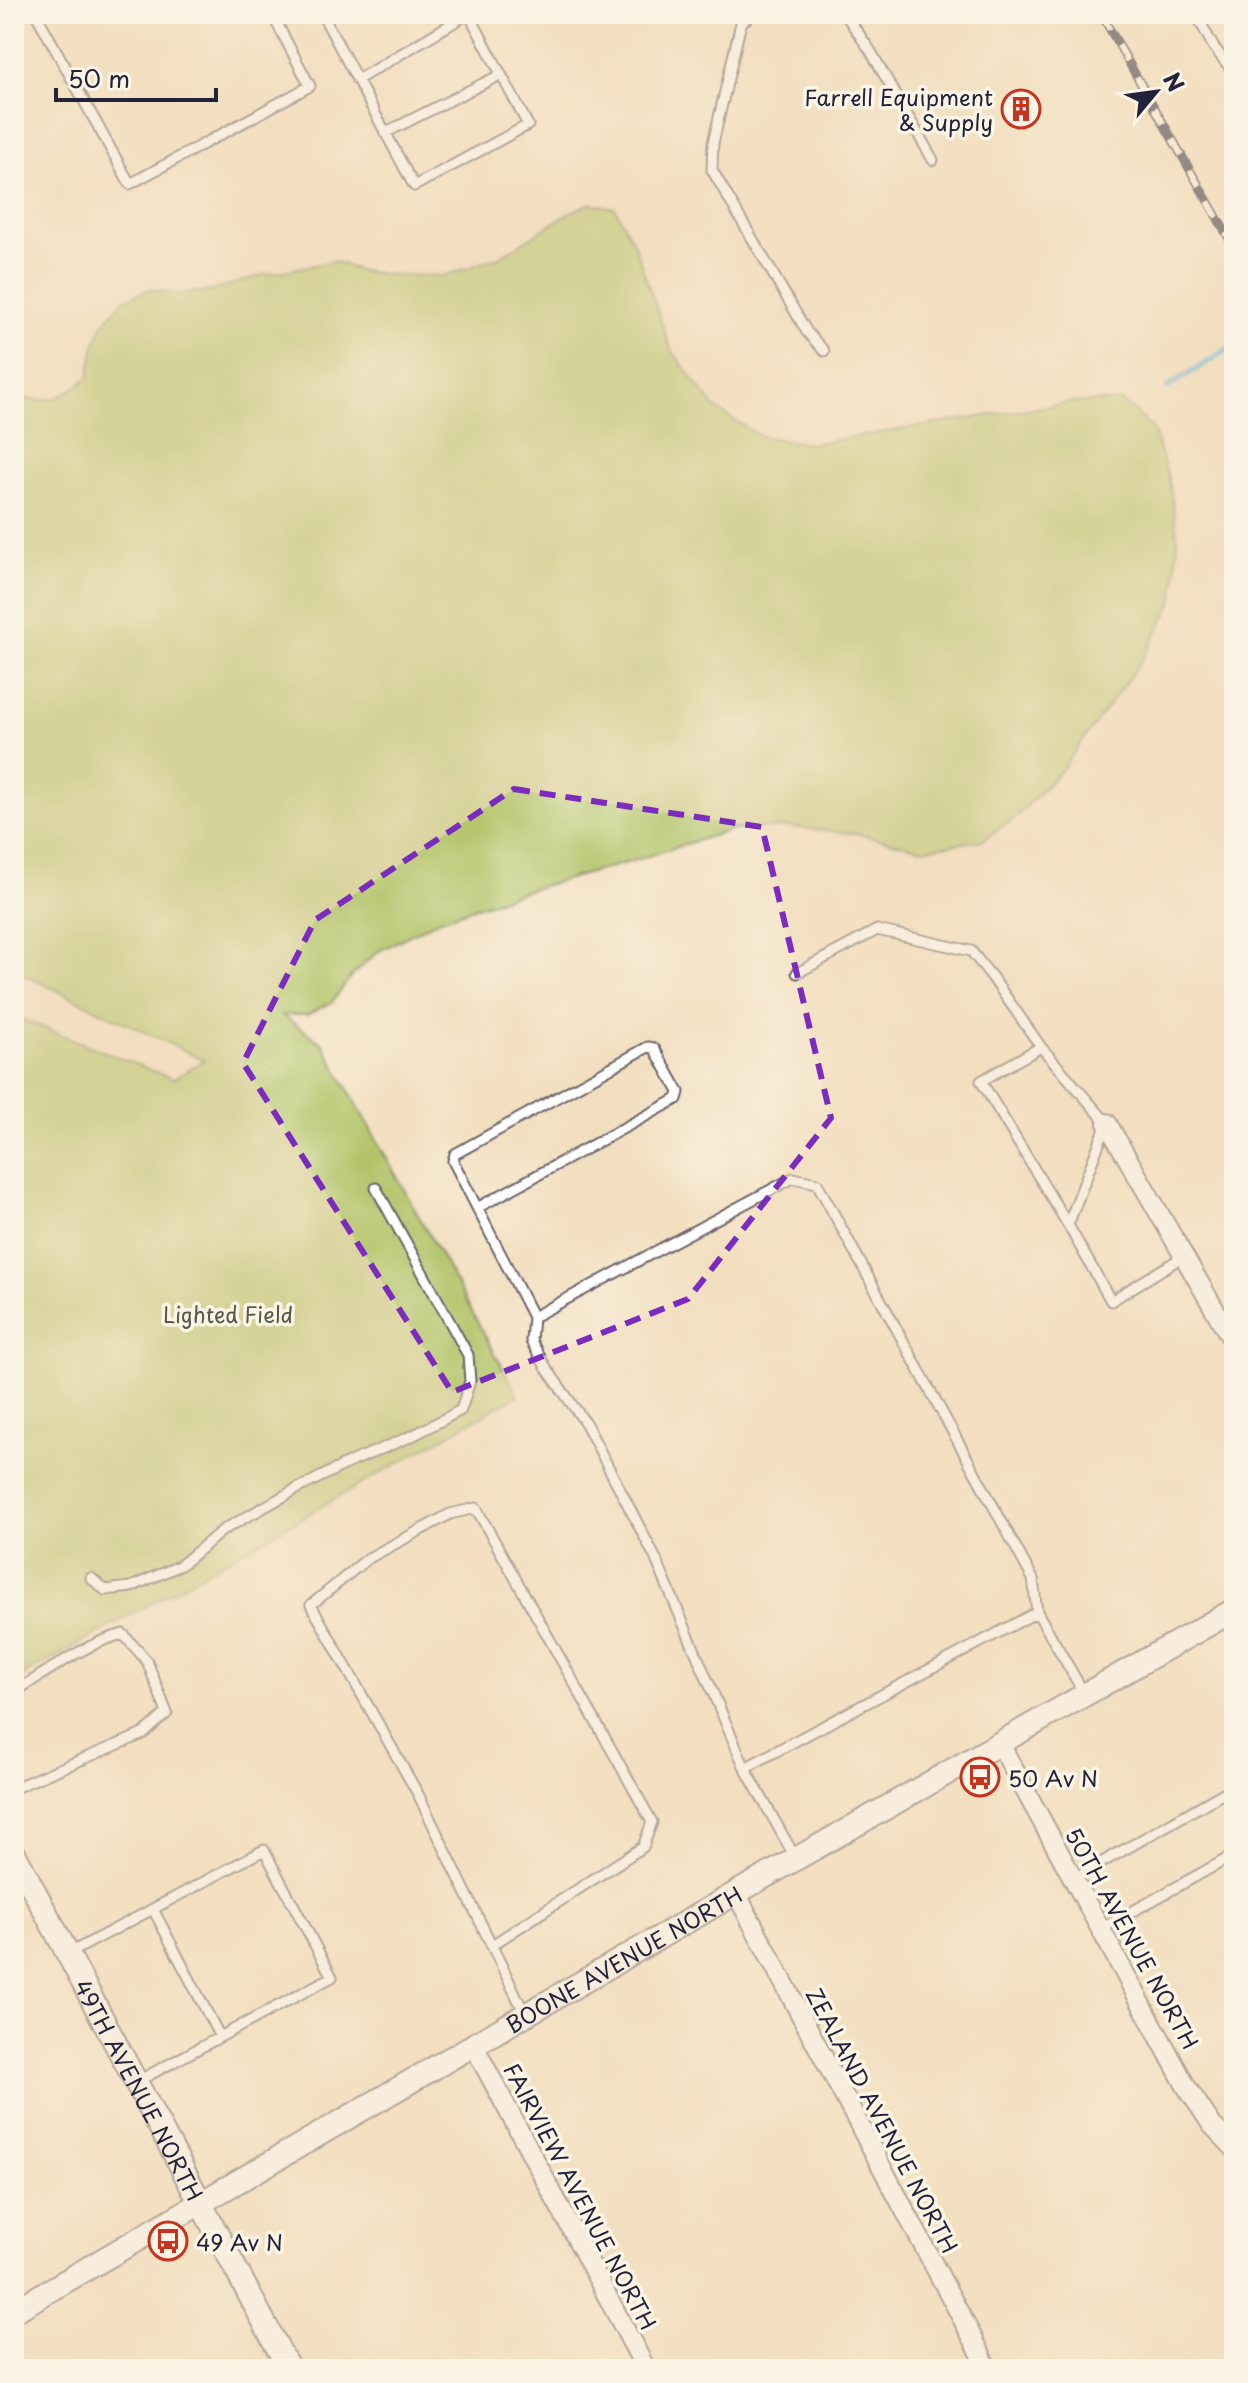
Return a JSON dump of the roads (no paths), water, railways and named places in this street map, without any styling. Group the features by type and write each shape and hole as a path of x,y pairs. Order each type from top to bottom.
{"street":[{"path":"1107,1123 1234,1343"},
{"name":"BOONE AVENUE NORTH","path":"14,2311 736,1893 1234,1610"},
{"name":"50TH AVENUE NORTH","path":"1000,1744 1186,2086 1212,2125 1234,2148"},
{"name":"49TH AVENUE NORTH","path":"14,1853 289,2369"},
{"name":"ZEALAND AVENUE NORTH","path":"736,1893 987,2369"},
{"name":"FAIRVIEW AVENUE NORTH","path":"474,2046 646,2369"}],"lane":[{"path":"36,14 130,184 310,86 272,14"},
{"path":"322,14 385,133 414,186 528,125 468,14 357,80"},
{"path":"752,14 741,23 713,143 712,170 807,332 824,351"},
{"path":"845,14 870,50 933,160"},
{"path":"1196,14 1213,46 1234,73"},
{"path":"385,133 500,75"},
{"path":"797,973 877,930 971,951 1041,1047 1107,1123 1068,1225"},
{"path":"477,1208 677,1099 679,1092 654,1048 648,1047 455,1154 453,1161 477,1208 533,1317 531,1341 586,1424 655,1557 745,1768 796,1860"},
{"path":"1041,1047 981,1081 1111,1301 1184,1256"},
{"path":"533,1317 793,1178 817,1183 1033,1579 1037,1612 1085,1695"},
{"path":"91,1578 105,1590 131,1587 181,1565 223,1530 293,1491 461,1410 470,1381 468,1355 376,1188"},
{"path":"492,1945 643,1847 652,1822 476,1508 450,1514 367,1559 311,1605 418,1794 526,2016"},
{"path":"745,1768 1037,1612"},
{"path":"14,1692 86,1648 123,1634 147,1661 167,1713 143,1734 14,1788"},
{"path":"1073,1879 1234,1787"},
{"path":"68,1954 264,1850 332,1977 136,2082"},
{"path":"1100,1929 1234,1855"},
{"path":"153,1909 220,2037"}],"waterway":[{"path":"1168,387 1234,345"}],"railway":[{"path":"1101,14 1234,247"}],"place":[{"name":"Farrell Equipment & Supply","path":"1021,109"},
{"name":"50 Av N","path":"980,1777"},
{"name":"49 Av N","path":"168,2241"}],"park label":[{"name":"Lighted Field","path":"228,1313"}]}
